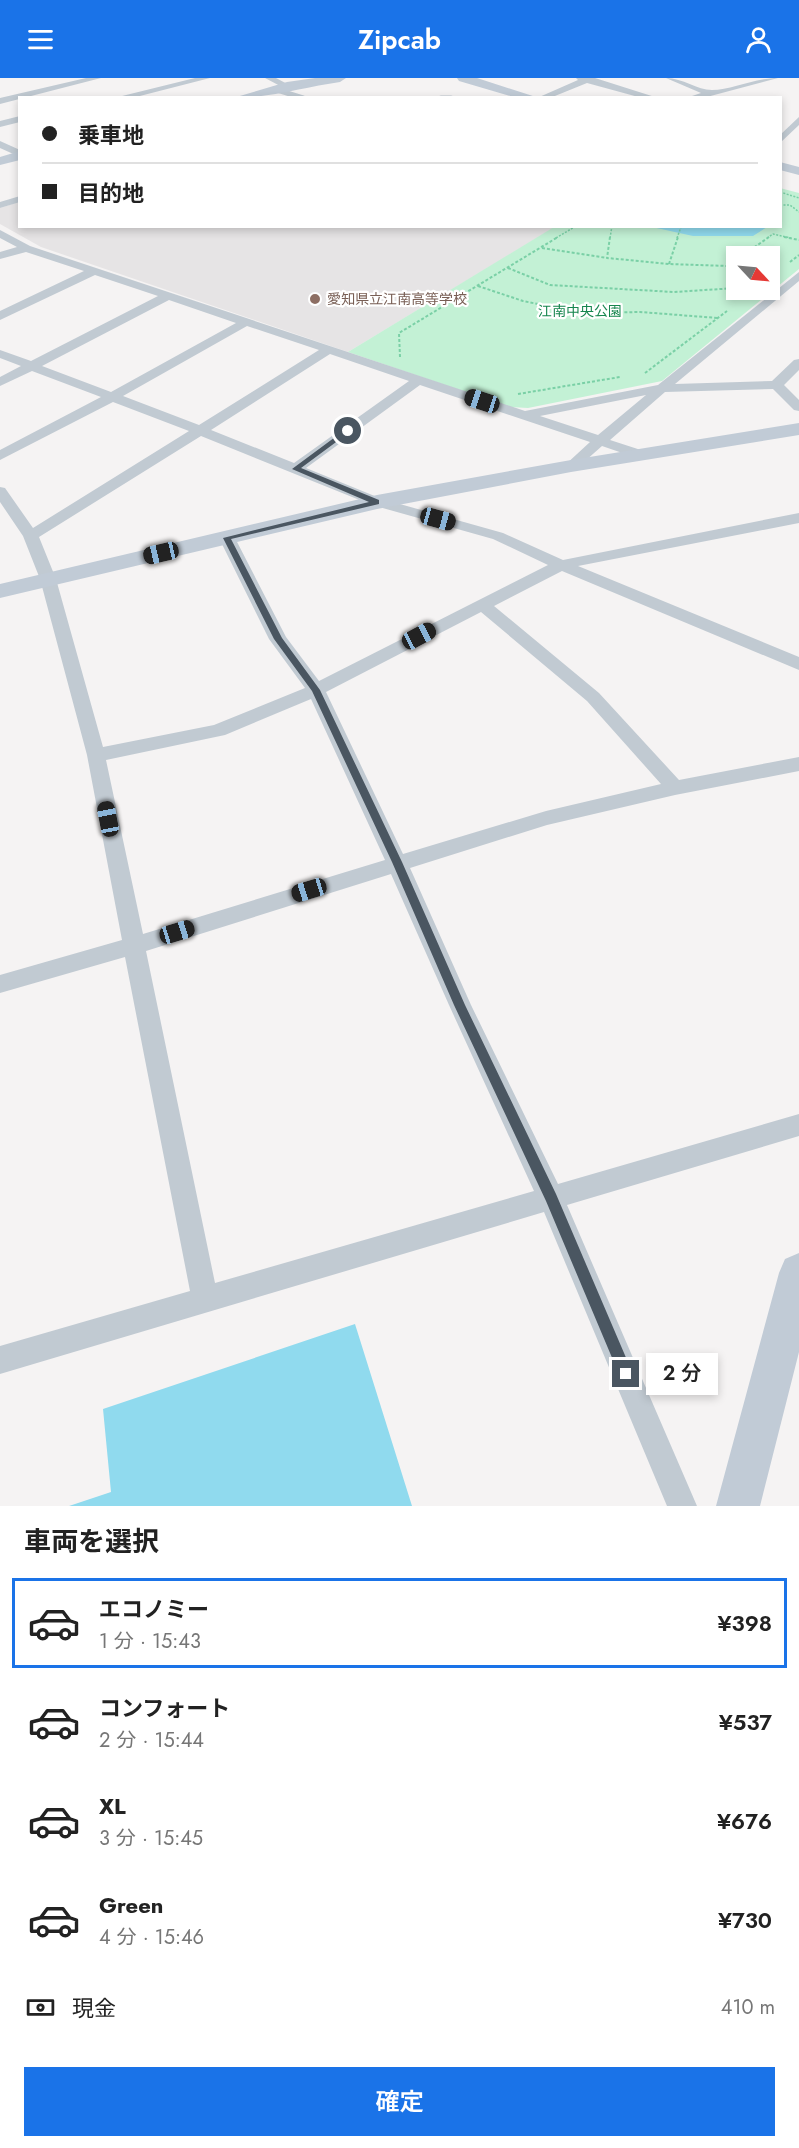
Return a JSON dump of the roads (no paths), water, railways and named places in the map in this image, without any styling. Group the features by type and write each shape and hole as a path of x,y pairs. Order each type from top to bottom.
{"street":[{"path":"20,96 97,78"},
{"path":"126,96 206,78"},
{"path":"244,96 277,84 340,78"},
{"path":"463,78 526,96"},
{"path":"670,78 710,93"},
{"path":"698,96 774,78"},
{"path":"546,96 586,79 647,96"},
{"path":"42,83 67,94"},
{"path":"0,101 18,96"},
{"path":"0,124 18,120"},
{"path":"782,135 799,120"},
{"path":"782,135 799,136"},
{"path":"0,144 18,154"},
{"path":"0,161 18,156"},
{"path":"782,167 799,171"},
{"path":"0,205 18,200"},
{"path":"0,233 26,248 642,455"},
{"path":"0,256 26,248"},
{"path":"0,316 94,271"},
{"path":"571,466 799,275"},
{"path":"0,382 167,296"},
{"path":"0,456 246,322"},
{"path":"31,536 330,350"},
{"path":"0,354 199,430 377,502 498,536 561,565 799,664"},
{"path":"524,415 662,388 776,385 799,363"},
{"path":"296,469 418,380"},
{"path":"776,385 799,407"},
{"path":"0,591 377,502 571,466 799,429"},
{"path":"0,491 31,536 48,579 96,755 206,1300"},
{"path":"96,755 218,731 316,690 561,565 799,518"},
{"path":"227,538 278,639 316,690 397,862 460,1005 551,1198 682,1506"},
{"path":"481,604 593,697 675,788"},
{"path":"0,984 133,946 397,862 546,818 675,788 799,764"},
{"path":"0,1360 799,1125"},
{"path":"738,1506 799,1273"}],"lane":[{"path":"277,84 299,96"}],"water":[{"path":"657,228 765,228 753,236 693,236"},
{"path":"355,1324 412,1506 69,1506 111,1492 103,1409"}],"place":[{"name":"愛知県立江南高等学校","path":"315,299"}],"park label":[{"name":"江南中央公園","path":"580,311"}]}
